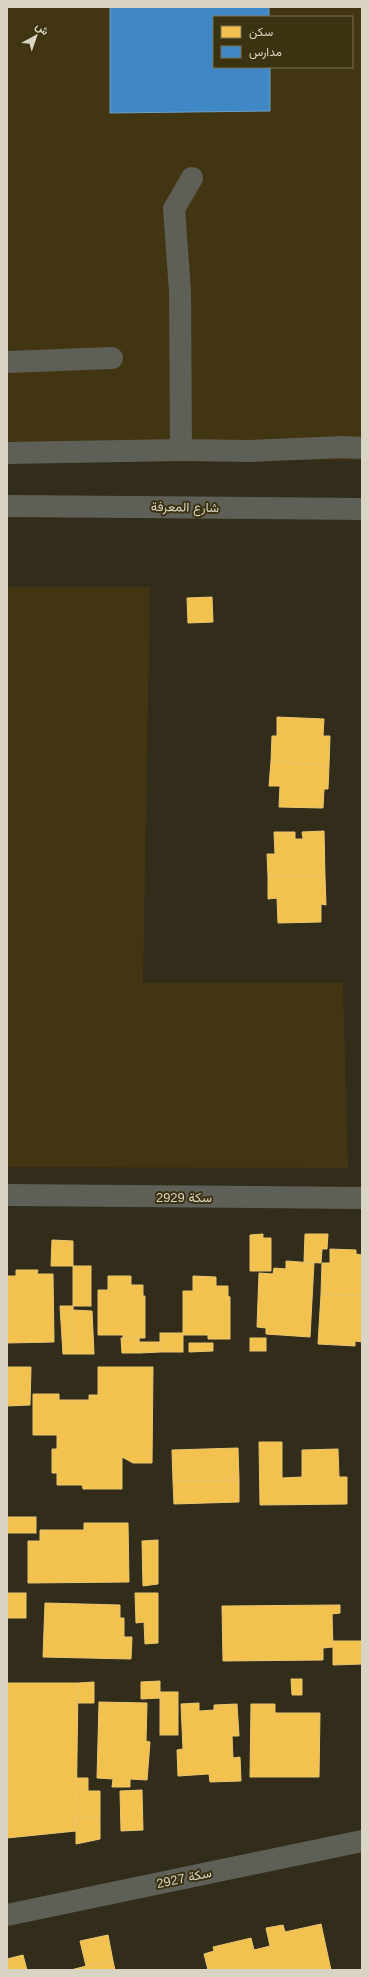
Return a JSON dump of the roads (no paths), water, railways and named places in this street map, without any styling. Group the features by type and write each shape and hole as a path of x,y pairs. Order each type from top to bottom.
{"street":[{"path":"180,450 180,291 174,209 192,178"},
{"path":"7,362 112,358"},
{"path":"7,453 180,450 249,451 343,447 362,448"},
{"name":"شارع المعرفة","path":"7,506 362,509"},
{"name":"سكة 2929","path":"7,1195 362,1198"},
{"name":"سكة 2927","path":"7,1915 362,1841"}]}
